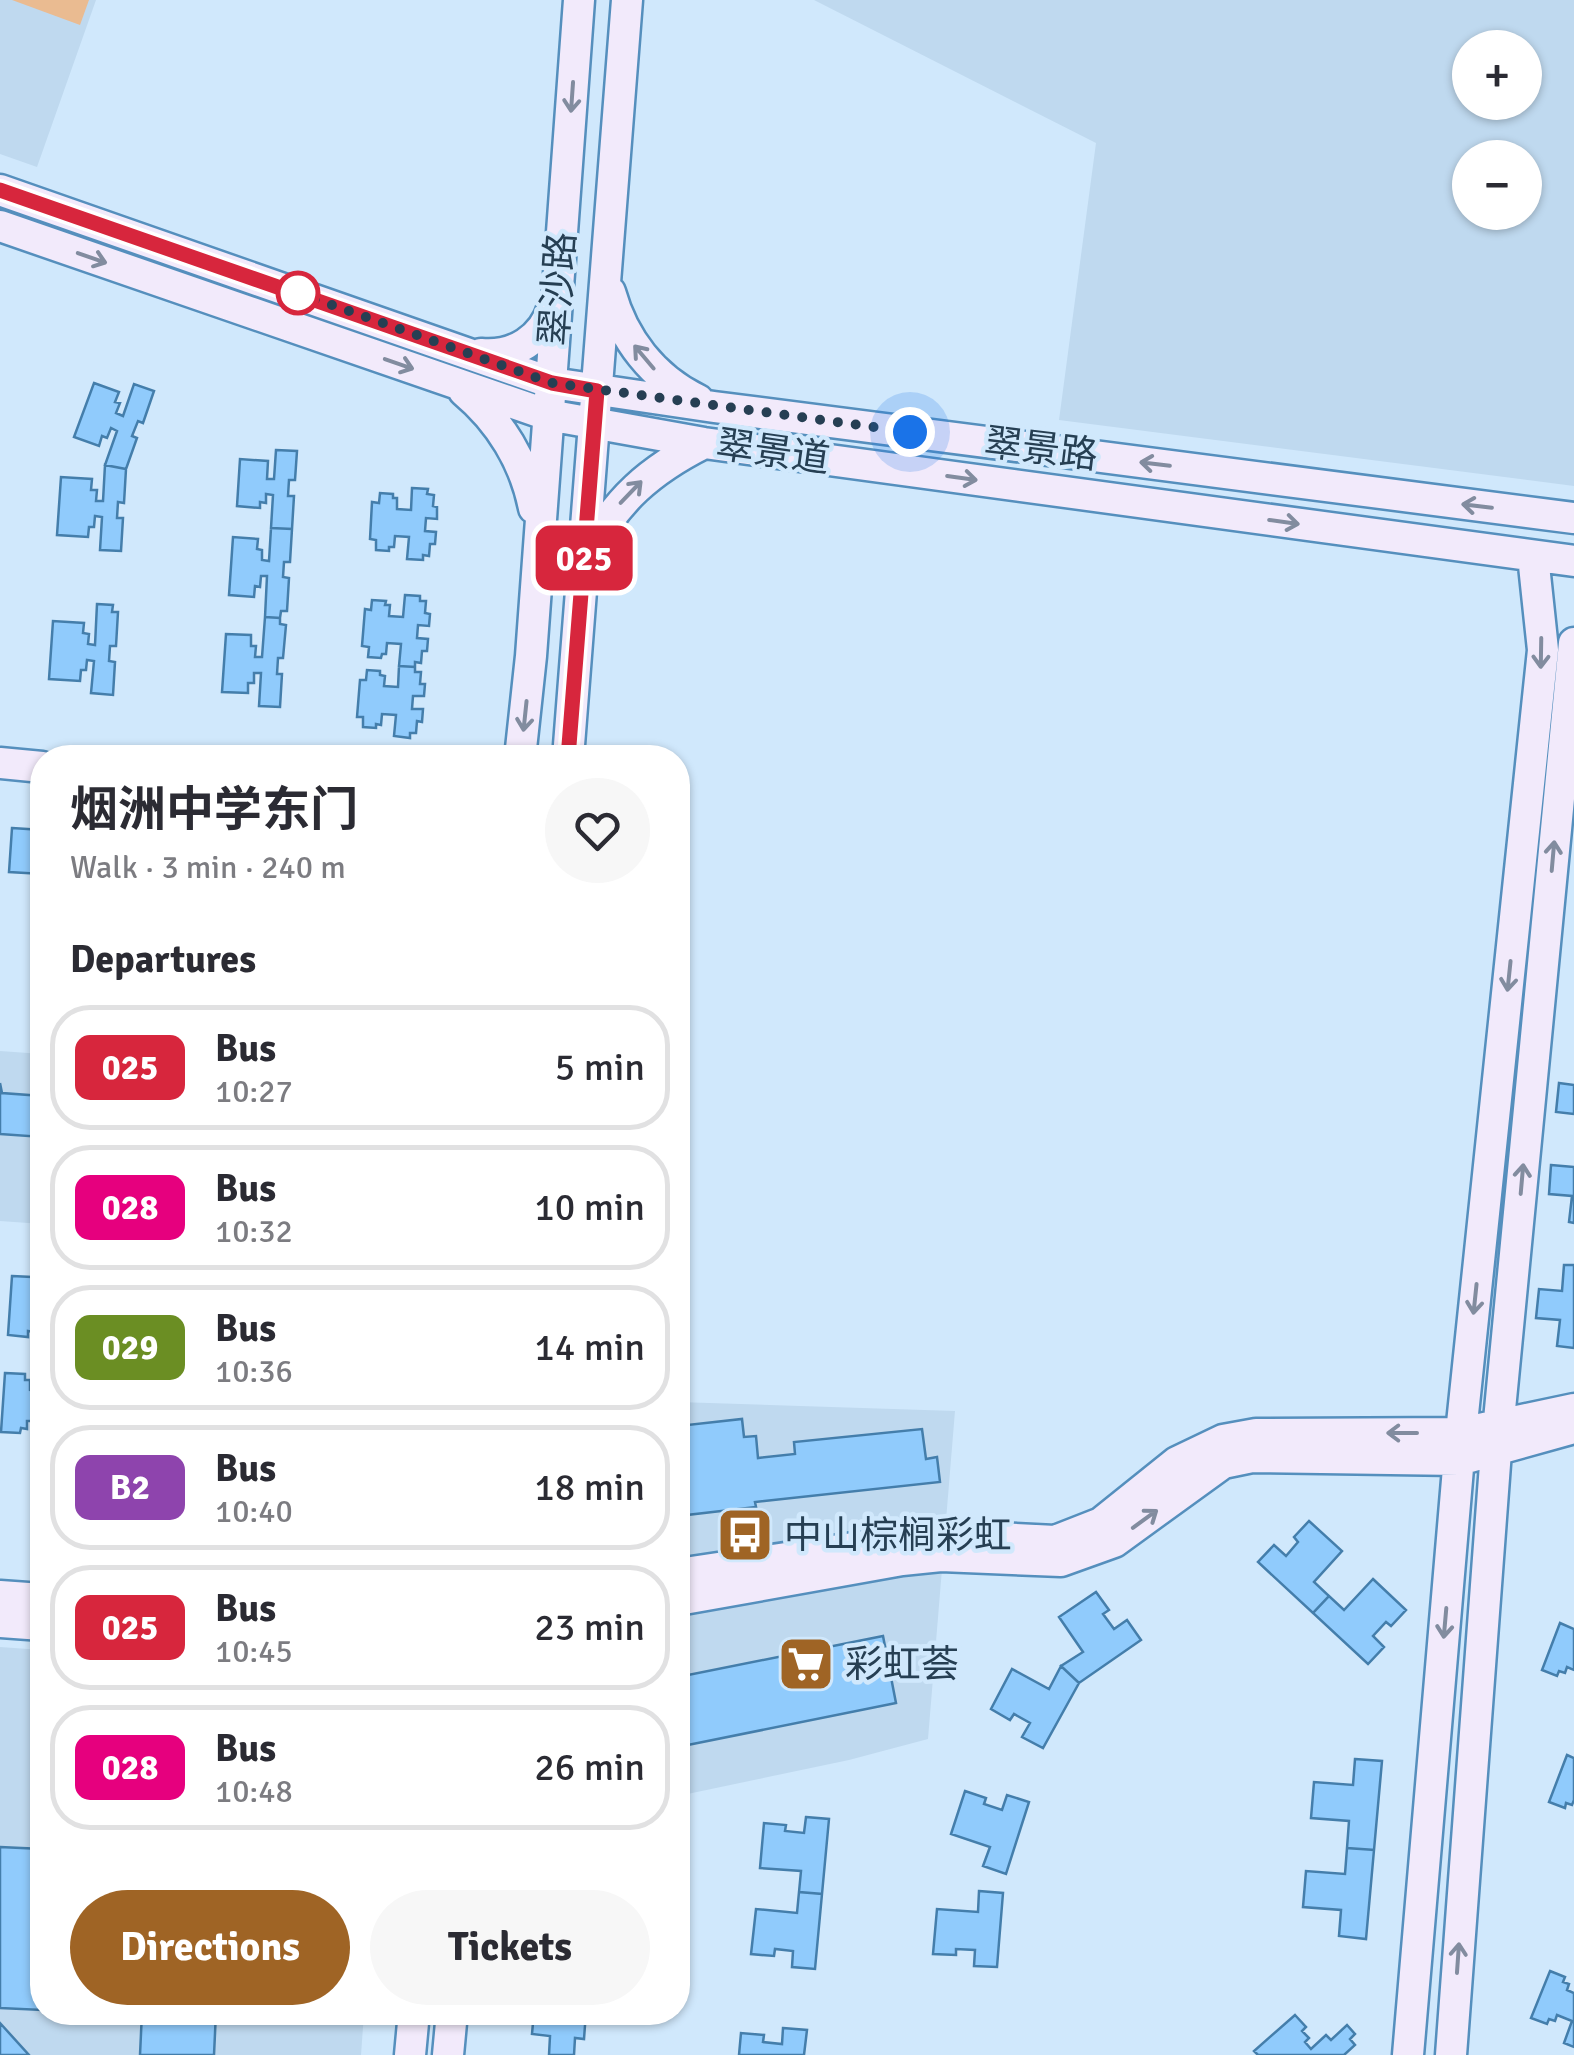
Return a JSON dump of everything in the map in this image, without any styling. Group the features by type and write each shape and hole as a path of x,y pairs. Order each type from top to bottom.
{"main road":[{"name":"翠沙路","path":"521,745 580,0"},
{"name":"翠沙路","path":"569,745 627,0"},
{"name":"翠景路","path":"0,190 552,383 1574,518"},
{"name":"翠景道","path":"0,226 548,415 704,443 1574,562"},
{"path":"561,236 609,248"},
{"path":"606,280 616,313 644,358 683,392 714,407"},
{"path":"471,353 487,355 518,349 542,328 555,300"},
{"path":"454,383 485,410 510,443 532,494 538,549"},
{"path":"584,567 598,534 618,505 658,469 704,443"},
{"path":"1408,2055 1460,1446 1543,650 1533,556"},
{"path":"1451,2055 1497,1438 1574,643"},
{"path":"531,656 576,663"},
{"path":"0,763 30,766"},
{"path":"1497,1438 1574,1409"},
{"path":"690,1596 777,1570 941,1535 1055,1541 1101,1523 1177,1462 1222,1440 1256,1434 1460,1446 1574,1428"},
{"path":"690,1574 777,1570"},
{"path":"0,1596 30,1597"},
{"path":"0,1622 30,1624"},
{"path":"410,2055 413,2025"},
{"path":"448,2055 451,2025"}],"shaded area":[{"path":"0,0 96,0 37,167 0,154"},
{"path":"12,0 89,0 80,25"},
{"path":"814,0 1574,0 1574,486 1059,420 1096,143"},
{"path":"0,1051 30,1053 30,1223 0,1221"},
{"name":"彩虹荟","path":"690,1402 955,1411 928,1739 690,1793"},
{"path":"0,1647 30,1649 30,2025 363,2025 361,2055 0,2055"}],"building":[{"path":"94,383 119,392 116,413 123,416 134,384 154,391 143,423 138,421 132,436 137,438 126,469 105,465 117,431 111,428 107,438 102,436 99,446 74,437"},
{"path":"276,450 297,451 295,480 289,480 288,496 294,496 292,529 271,528 273,495 266,494 266,503 260,502 260,508 237,506 240,459 268,461 267,479 274,479"},
{"path":"105,465 126,469 124,503 118,502 117,518 123,518 121,551 100,550 102,517 95,516 88,537 57,535 61,477 92,479 96,501 103,501"},
{"path":"412,488 428,489 427,494 434,495 433,506 437,507 437,519 426,518 425,531 436,532 435,544 430,544 429,556 423,555 423,560 407,559 409,537 395,536 394,547 389,547 389,551 376,550 376,540 370,539 372,502 379,503 380,493 393,494 397,509 411,510"},
{"path":"271,528 292,529 290,562 284,562 283,577 289,578 287,611 281,611 280,618 265,617 267,576 261,576 254,597 229,595 233,537 258,539 262,560 269,561"},
{"path":"405,595 420,596 420,601 426,601 425,613 430,614 429,626 418,625 417,638 428,639 427,651 422,651 421,663 415,662 415,667 399,666 401,644 387,643 386,654 381,658 368,657 369,647 362,646 365,609 371,610 372,600 386,601 385,605 390,605 389,616 403,617"},
{"path":"97,604 113,605 112,612 118,612 116,646 110,646 109,661 115,662 113,695 91,693 94,661 87,660 80,681 49,679 53,621 84,623 88,644 95,645"},
{"path":"265,617 280,618 280,624 286,625 283,658 278,658 277,674 282,674 280,707 259,706 261,673 254,673 248,693 222,692 226,634 251,635 255,657 262,657"},
{"path":"399,666 415,667 415,672 421,672 420,684 425,684 424,696 413,696 412,709 423,709 422,722 417,721 416,733 410,733 410,738 394,736 396,715 382,714 381,725 376,724 376,728 363,727 363,717 357,717 360,680 366,680 367,670 380,671 385,676 384,686 398,687"},
{"path":"12,828 30,829 30,873 9,872"},
{"path":"0,1083 2,1093 30,1095 30,1136 0,1134"},
{"path":"1559,1083 1574,1085 1574,1114 1556,1112"},
{"path":"1551,1165 1574,1167 1574,1223 1569,1222 1572,1196 1549,1194"},
{"path":"1564,1265 1574,1265 1574,1348 1557,1346 1560,1320 1536,1318 1539,1289 1562,1291"},
{"path":"12,1276 30,1277 28,1337 8,1335"},
{"path":"5,1373 25,1374 25,1380 30,1380 27,1429 21,1428 20,1433 1,1432"},
{"path":"742,1419 744,1437 756,1436 758,1458 795,1454 794,1442 922,1429 926,1459 937,1457 940,1482 755,1502 756,1507 690,1515 690,1425"},
{"path":"1309,1521 1342,1551 1314,1582 1329,1596 1313,1613 1258,1562 1274,1545 1286,1556 1298,1542 1294,1537"},
{"path":"1373,1579 1406,1610 1391,1626 1386,1622 1373,1636 1384,1647 1368,1664 1313,1613 1329,1596 1344,1610"},
{"path":"1096,1592 1109,1610 1103,1614 1114,1629 1127,1620 1141,1640 1079,1683 1061,1666 1083,1652 1059,1617"},
{"path":"1560,1623 1574,1629 1574,1670 1567,1667 1565,1673 1559,1671 1557,1676 1542,1670"},
{"path":"883,1636 896,1703 690,1745 690,1675"},
{"path":"1061,1666 1079,1683 1043,1748 1022,1737 1030,1723 1014,1714 1010,1720 991,1709 1012,1669 1049,1689"},
{"path":"1567,1755 1574,1758 1574,1800 1572,1805 1566,1803 1565,1808 1549,1802"},
{"path":"1355,1759 1382,1761 1374,1850 1347,1848 1349,1821 1311,1818 1314,1782 1353,1785"},
{"path":"965,1791 986,1798 984,1804 1002,1810 1007,1795 1029,1802 1006,1874 983,1866 990,1847 951,1834"},
{"path":"806,1817 829,1819 822,1894 799,1892 801,1871 760,1868 764,1823 786,1825 785,1831 804,1833"},
{"path":"0,1847 30,1848 30,2009 0,2008"},
{"path":"1347,1848 1374,1850 1366,1939 1339,1936 1341,1910 1303,1907 1306,1871 1345,1874"},
{"path":"979,1891 1003,1893 997,1967 974,1966 975,1950 956,1949 956,1955 933,1954 937,1909 978,1912"},
{"path":"799,1892 822,1894 815,1969 792,1967 793,1951 775,1949 774,1956 751,1954 756,1909 797,1913"},
{"path":"1550,1971 1565,1977 1567,1990 1574,1993 1574,2047 1564,2043 1572,2021 1557,2015 1555,2021 1549,2019 1547,2024 1531,2018"},
{"path":"1295,2015 1306,2027 1302,2031 1309,2038 1305,2042 1311,2049 1326,2035 1331,2040 1347,2025 1355,2034 1350,2039 1355,2045 1344,2055 1258,2055 1254,2051"},
{"path":"0,2023 29,2055 0,2055"},
{"path":"141,2025 215,2025 214,2055 140,2055"},
{"path":"533,2025 585,2025 584,2039 575,2038 574,2055 549,2055 550,2036 532,2034"},
{"path":"783,2028 807,2030 804,2055 739,2055 741,2033 764,2035 763,2042 782,2044"}],"bus line":[{"name":"025","path":"0,190 552,383 597,391 569,745"}],"place":[{"name":"中山棕榈彩虹","path":"745,1535"},
{"name":"彩虹荟","path":"806,1664"}],"route":[{"path":"298,293 552,383 910,432"}]}
